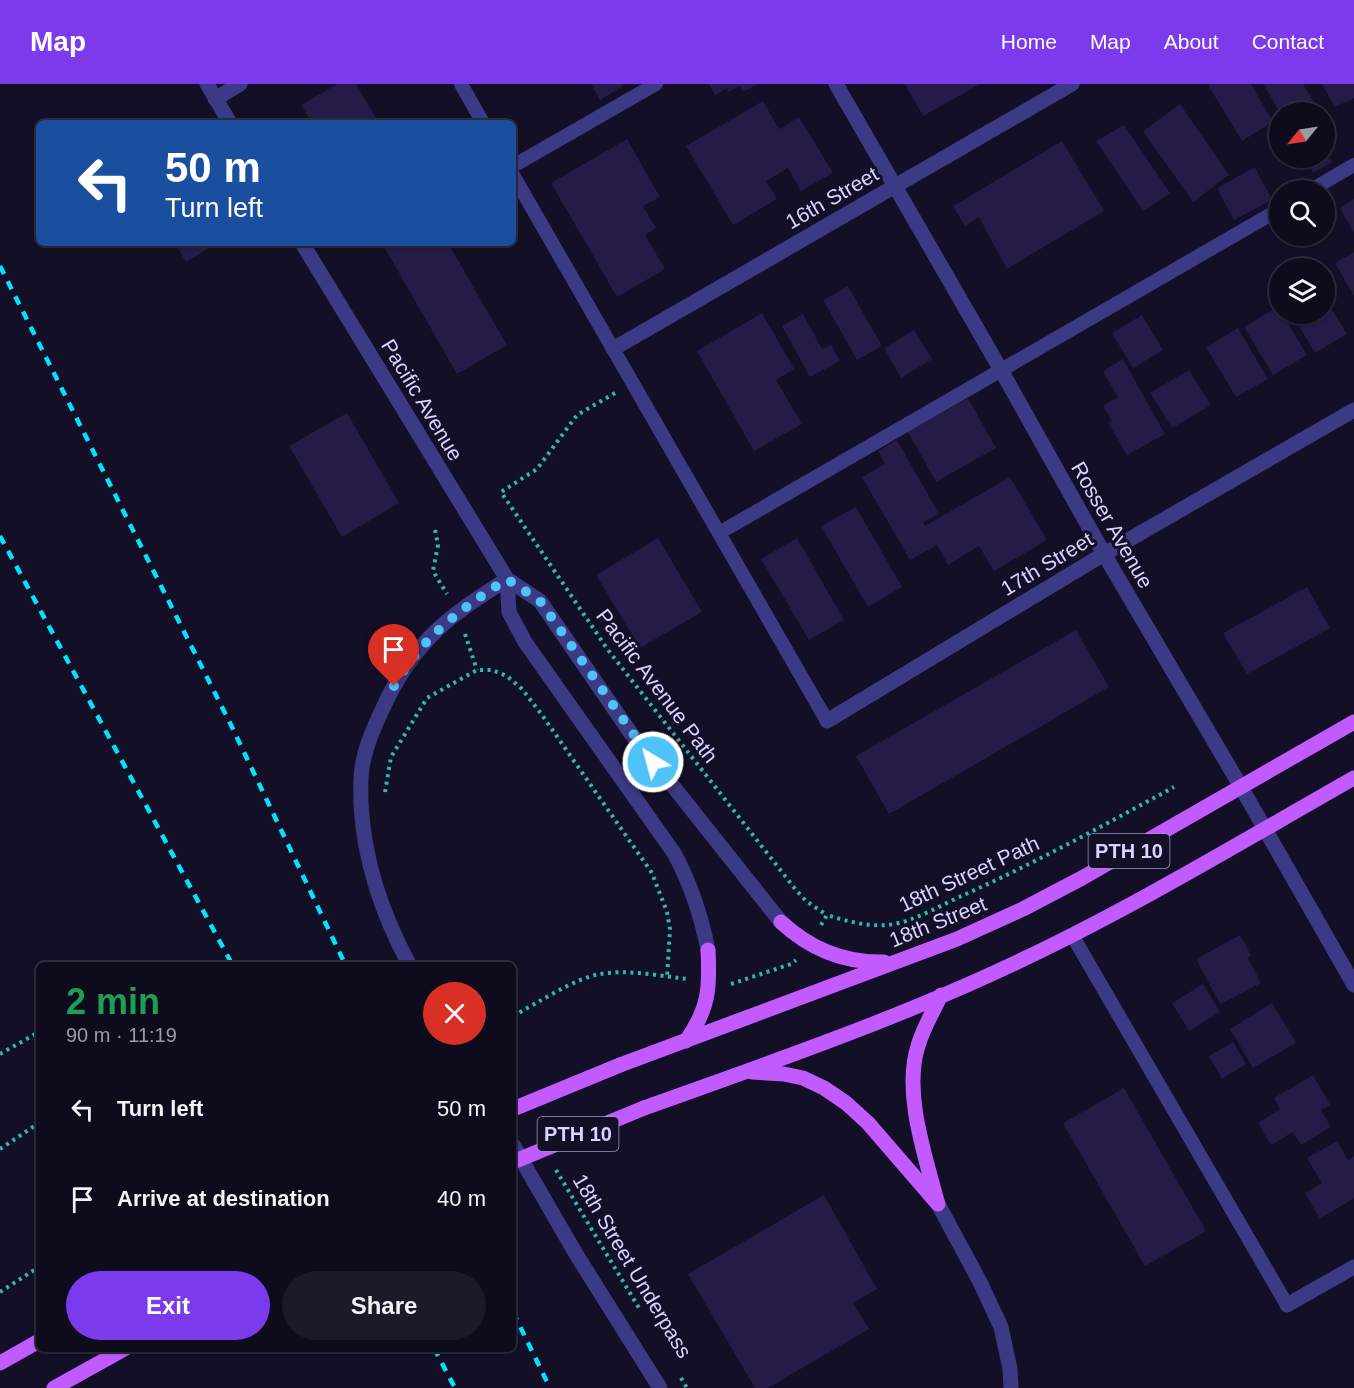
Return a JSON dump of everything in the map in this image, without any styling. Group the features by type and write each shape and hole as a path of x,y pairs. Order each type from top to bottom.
{"main road":[{"name":"18th Street","path":"516,1108 620,1065 957,939 1023,909 1091,873 1354,723"},
{"name":"PTH 10","path":"516,1161 644,1108 746,1071 1015,964 1072,935 1354,778"},
{"path":"781,922 809,944 833,956 867,963 896,962"},
{"path":"686,1041 703,1013 709,982 708,950"},
{"path":"938,1204 918,1128 914,1063 918,1045 941,995"},
{"path":"746,1071 803,1078 846,1102 868,1123 938,1204"},
{"path":"0,1363 36,1343"},
{"path":"54,1388 119,1352"}],"street":[{"path":"207,84 228,120"},
{"path":"215,99 240,84"},
{"name":"Rosser Avenue","path":"836,84 1354,986"},
{"name":"16th Street","path":"613,350 1072,84"},
{"name":"Pacific Avenue","path":"304,246 507,579 540,601 630,732 781,922"},
{"name":"17th Street","path":"826,721 1104,554 1354,410"},
{"path":"408,962 394,937 367,860 361,795 361,770 367,746 388,698 416,653 457,612 507,579"},
{"name":"Pacific Avenue","path":"507,579 509,612 525,642 674,852 689,881 708,950"},
{"path":"516,1150 576,1254 660,1388"},
{"path":"938,1204 980,1282 1001,1327 1010,1369 1011,1388"},
{"path":"1287,1305 1354,1267"}],"lane":[{"path":"461,84 481,120"},
{"path":"516,164 656,84"},
{"path":"1328,180 1354,165"},
{"path":"516,180 826,721"},
{"path":"719,533 1269,214"},
{"path":"1072,935 1287,1305"}],"path":[{"name":"Pacific Avenue Path","path":"621,390 577,416 537,469 501,492 608,650 796,890 806,901 827,915"},
{"path":"383,799 391,757 427,698 477,670 492,670 507,676 522,688 652,873 667,912 670,929 667,977"},
{"name":"18th Street Path","path":"827,915 852,923 898,924 978,889 1174,787"},
{"path":"516,1014 584,978 600,974 616,972 733,984 791,964 801,956 827,915"},
{"path":"0,1054 36,1034"},
{"path":"0,1149 36,1125"},
{"name":"18th Street Underpass","path":"555,1168 639,1308"},
{"path":"0,1292 36,1269"},
{"name":"18th Street Underpass","path":"675,1368 687,1388"}],"building":[{"path":"337,84 356,84 377,120 310,120 301,105"},
{"path":"591,84 622,84 623,86 600,100"},
{"path":"709,84 758,84 743,92 740,86 728,92 727,88 715,95"},
{"path":"905,84 980,84 923,116"},
{"path":"1251,84 1269,115 1269,124 1242,141 1208,85"},
{"path":"1263,84 1303,84 1314,102 1274,102"},
{"path":"1322,84 1354,84 1354,98 1335,107 1335,102 1332,102"},
{"path":"763,101 779,129 799,117 833,173 801,191 788,168 766,181 777,199 733,225 686,146"},
{"path":"1180,104 1229,175 1193,202 1143,131"},
{"path":"1124,125 1170,193 1143,211 1096,141"},
{"path":"627,139 660,197 643,206 656,228 645,235 665,269 617,297 551,183"},
{"path":"1062,141 1104,211 1007,269 979,217 965,226 953,206"},
{"path":"1255,167 1269,194 1269,202 1234,220 1217,188"},
{"path":"1310,168 1322,168 1313,173"},
{"path":"1354,199 1354,233 1340,208"},
{"path":"177,246 213,246 186,262"},
{"path":"384,246 450,246 507,345 457,374"},
{"path":"1354,252 1354,296 1335,263"},
{"path":"848,286 882,346 857,360 823,300"},
{"path":"1269,312 1269,324 1288,324 1307,355 1273,375 1244,327"},
{"path":"762,313 794,369 776,380 802,424 754,451 697,351"},
{"path":"803,314 822,349 831,345 840,361 810,377 782,326"},
{"path":"1142,315 1163,350 1133,368 1112,333"},
{"path":"1335,315 1347,334 1315,353 1298,324 1335,324"},
{"path":"1238,328 1268,379 1236,397 1206,347"},
{"path":"914,330 932,359 901,378 884,348"},
{"path":"1123,359 1165,434 1127,455 1108,423 1112,421 1103,406 1118,397 1103,371"},
{"path":"1189,370 1211,405 1172,428 1150,393"},
{"path":"968,398 996,448 936,482 908,432"},
{"path":"347,413 399,503 342,537 289,446"},
{"path":"897,440 939,514 923,522 925,526 1010,477 1047,540 994,571 979,546 948,565 937,545 910,560 862,477 885,464 878,451"},
{"path":"856,507 902,587 868,607 821,526"},
{"path":"658,538 702,612 640,648 596,575"},
{"path":"797,538 844,620 809,640 761,559"},
{"path":"1307,587 1330,628 1247,674 1223,633"},
{"path":"1076,630 1109,687 889,814 856,756"},
{"path":"1240,935 1251,955 1248,958 1261,983 1220,1004 1196,959"},
{"path":"1203,984 1220,1012 1189,1031 1172,1003"},
{"path":"1272,1003 1296,1043 1253,1068 1230,1029"},
{"path":"1233,1042 1246,1064 1222,1079 1209,1056"},
{"path":"1313,1075 1330,1105 1321,1110 1331,1127 1301,1145 1293,1132 1271,1145 1258,1123 1280,1109 1274,1098"},
{"path":"1124,1088 1206,1231 1145,1266 1063,1123"},
{"path":"1337,1141 1348,1160 1354,1156 1354,1198 1320,1219 1305,1193 1322,1183 1307,1158"},
{"path":"824,1195 877,1289 853,1303 869,1329 768,1388 755,1388 688,1274"}],"railway":[{"path":"0,266 231,725 344,962"},
{"path":"0,536 231,962"},
{"path":"516,1318 550,1388"},
{"path":"436,1352 455,1388"}],"route":[{"path":"394,686 416,653 436,631 457,612 507,579 540,601 653,762"}]}
